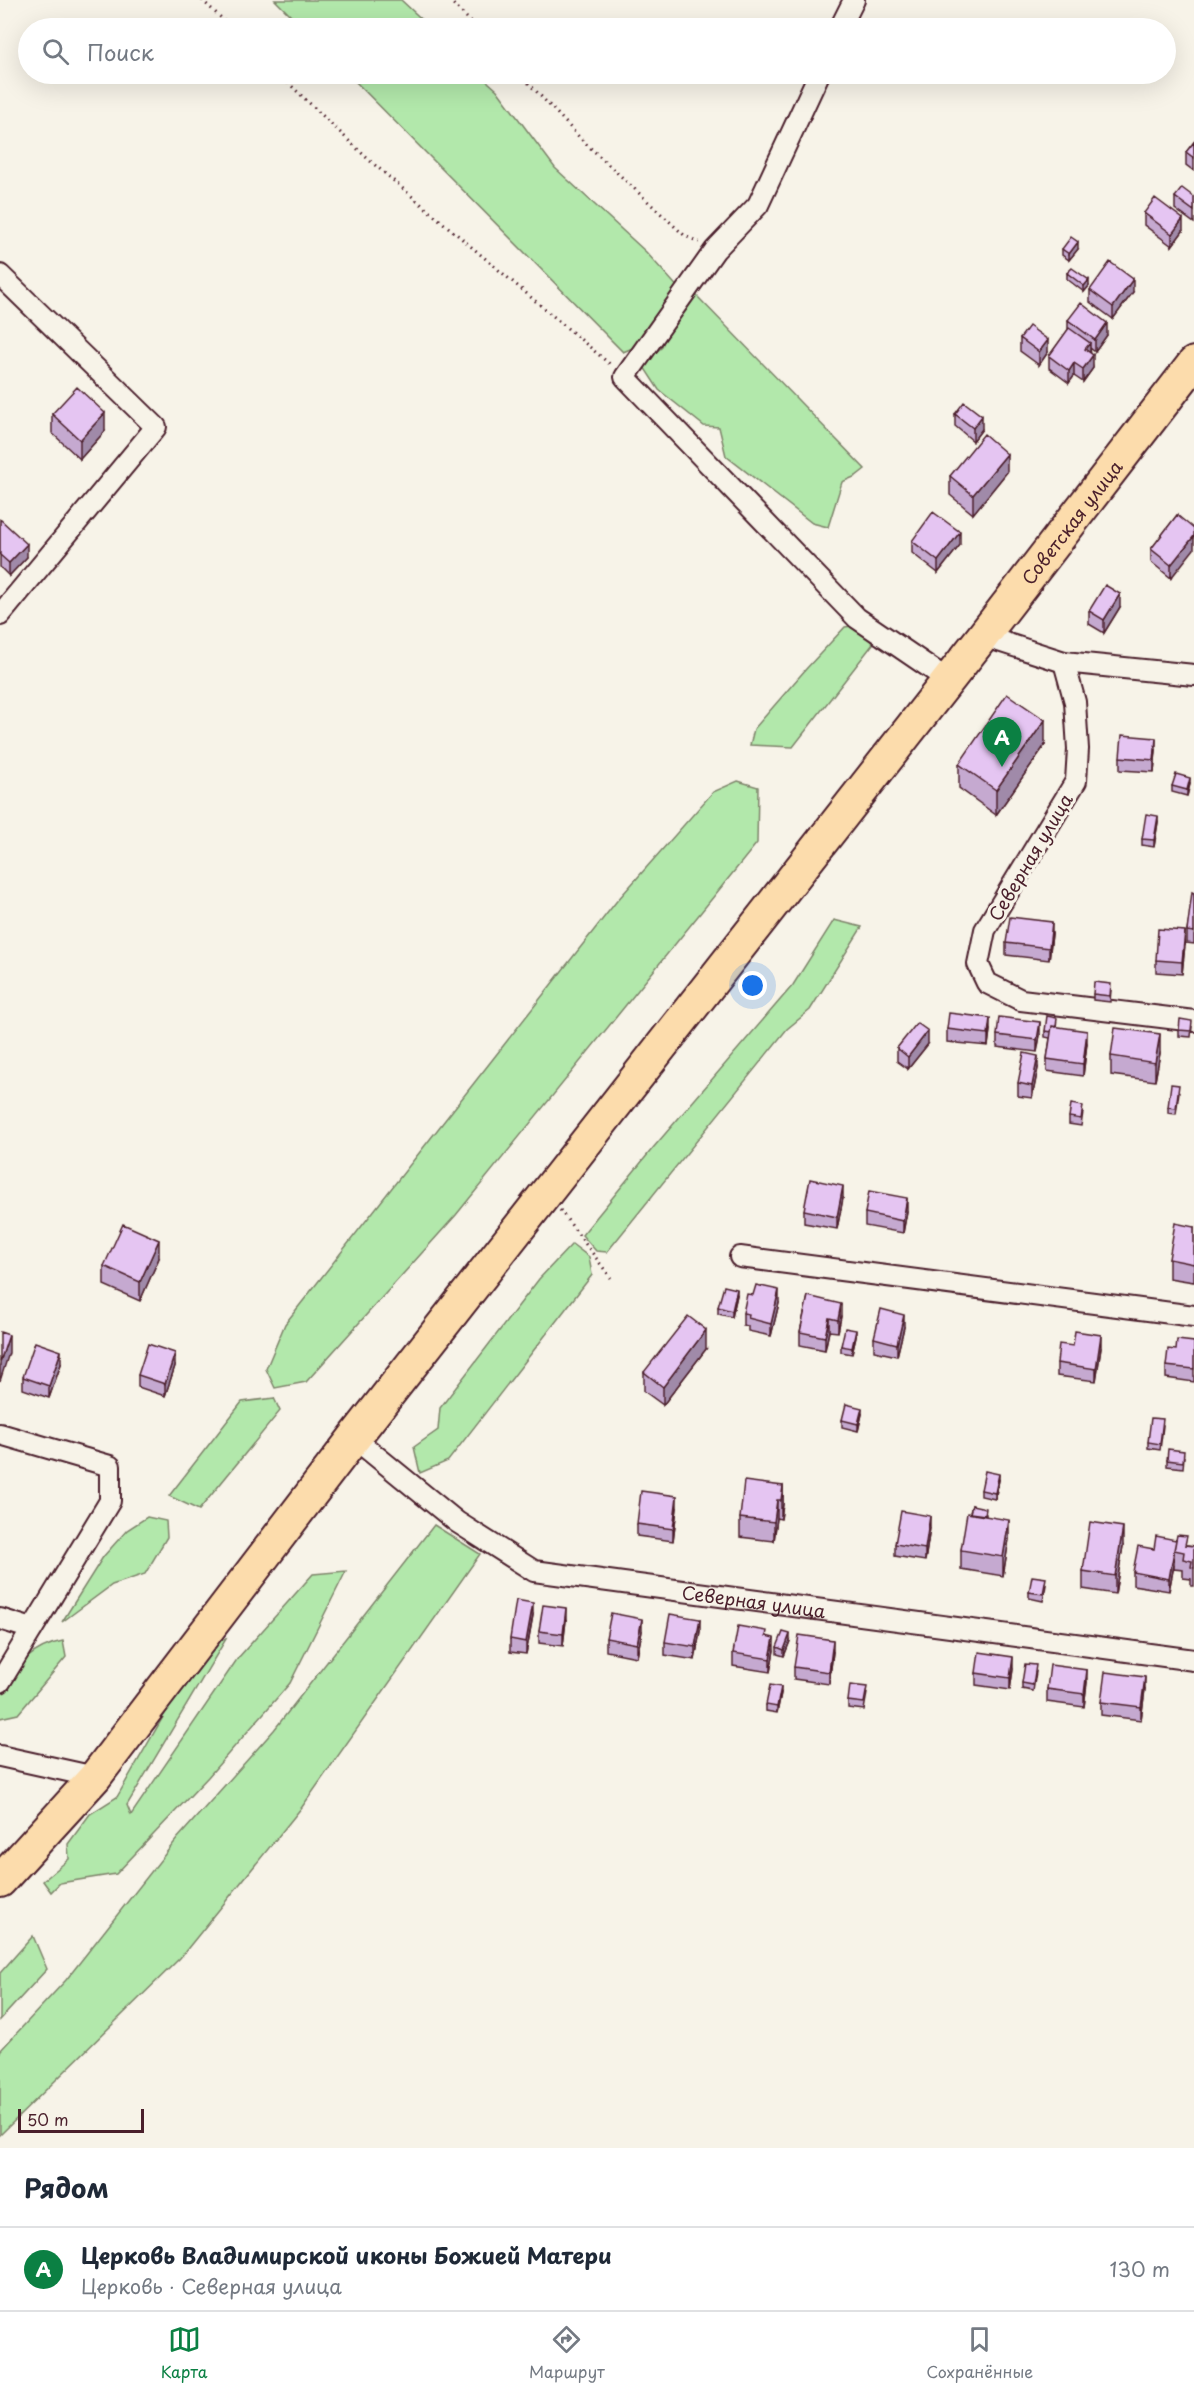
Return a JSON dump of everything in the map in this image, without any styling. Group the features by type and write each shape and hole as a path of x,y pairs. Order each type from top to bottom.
{"main road":[{"name":"Советская улица","path":"0,1881 95,1777 354,1438 983,636 1194,363"}],"street":[{"path":"845,18 854,0"},
{"path":"814,84 758,205 715,250 625,377 857,618 948,680"},
{"path":"0,274 156,426 2,609"},
{"path":"983,636 1064,662 1194,675"},
{"name":"Северная улица","path":"1064,662 1075,702 1078,749 1076,781 985,930 978,964 987,983 1021,1000 1194,1021"},
{"path":"740,1257 1194,1316"},
{"path":"0,1434 110,1466 110,1501 0,1682"},
{"name":"Северная улица","path":"354,1438 457,1522 534,1571 1194,1660"},
{"path":"0,1619 33,1629"},
{"path":"0,1756 95,1777"}],"path":[{"path":"202,0 221,18"},
{"path":"449,0 467,18"},
{"path":"289,84 369,160 625,377"},
{"path":"529,84 582,140 685,236 715,250"},
{"path":"547,1192 611,1278"}],"green space":[{"path":"275,0 401,0 420,18 293,18"},
{"path":"358,84 490,84 497,90 555,168 646,252 682,292 652,340 623,352"},
{"path":"697,296 865,469 842,482 828,527 812,523 726,456 719,427 704,426 659,390 642,364 662,347 670,314"},
{"path":"858,625 873,644 793,747 750,745 754,729 806,669 845,627"},
{"path":"738,781 758,787 757,843 456,1215 306,1382 275,1388 266,1369 285,1324 616,902 713,792"},
{"path":"834,920 862,927 810,1010 787,1029 607,1252 596,1251 582,1235 653,1148 793,985"},
{"path":"572,1244 589,1257 592,1275 448,1461 420,1473 414,1447 438,1430 440,1408 539,1279"},
{"path":"274,1398 280,1411 199,1510 169,1496 242,1402"},
{"path":"147,1517 166,1521 167,1537 145,1574 112,1585 62,1622 103,1557 127,1530"},
{"path":"434,1525 480,1554 302,1807 180,1958 0,2135 0,2051 66,1980 177,1839 274,1730"},
{"path":"346,1571 290,1683 208,1777 116,1874 60,1883 51,1892 43,1881 69,1859 68,1844 90,1814 117,1797 205,1644 226,1639 127,1805 131,1815 238,1658 313,1574"},
{"path":"63,1641 66,1657 18,1714 0,1718 1,1694 11,1675 25,1659 34,1653"},
{"path":"33,1936 47,1969 0,2020 0,1973"}],"building":[{"path":"1194,142 1194,158 1186,152"},
{"path":"1182,188 1194,197 1194,211 1175,197"},
{"path":"1155,198 1183,219 1172,234 1144,213"},
{"path":"1071,237 1078,242 1069,254 1062,249"},
{"path":"1110,262 1133,279 1113,307 1090,290"},
{"path":"1072,268 1089,280 1084,286 1067,273"},
{"path":"1081,303 1107,323 1095,340 1068,320"},
{"path":"1029,326 1048,340 1039,352 1020,338"},
{"path":"1069,328 1090,343 1085,349 1093,355 1083,369 1074,363 1069,371 1049,356"},
{"path":"77,387 105,413 80,440 52,414"},
{"path":"964,402 982,416 973,428 955,414"},
{"path":"984,434 1007,454 973,495 950,476"},
{"path":"933,512 960,532 938,561 912,541"},
{"path":"1177,515 1194,529 1194,536 1171,565 1151,549"},
{"path":"0,520 27,544 9,563 0,555"},
{"path":"1105,585 1120,594 1104,620 1089,611"},
{"path":"1007,694 1045,720 996,790 959,764"},
{"path":"1122,735 1156,738 1154,760 1120,757"},
{"path":"1176,774 1190,778 1187,790 1172,786"},
{"path":"1146,814 1158,816 1154,840 1142,839"},
{"path":"1192,892 1194,893 1194,932 1187,931"},
{"path":"1010,917 1052,922 1049,948 1006,943"},
{"path":"1158,929 1185,931 1182,962 1156,960"},
{"path":"1094,982 1111,984 1110,996 1093,994"},
{"path":"949,1013 990,1018 988,1034 947,1029"},
{"path":"1047,1016 1057,1018 1056,1027 1052,1026 1051,1032 1045,1031"},
{"path":"999,1017 1040,1022 1037,1040 997,1035"},
{"path":"1180,1019 1192,1021 1191,1031 1179,1030"},
{"path":"917,1023 928,1031 908,1057 897,1048"},
{"path":"1052,1026 1087,1031 1083,1064 1047,1059"},
{"path":"1115,1028 1160,1034 1155,1063 1111,1056"},
{"path":"1024,1053 1038,1056 1032,1086 1018,1083"},
{"path":"1171,1084 1179,1085 1176,1108 1168,1107"},
{"path":"1071,1104 1083,1106 1081,1119 1069,1117"},
{"path":"810,1179 843,1186 837,1217 804,1210"},
{"path":"869,1191 907,1198 903,1221 865,1213"},
{"path":"1175,1223 1194,1227 1194,1264 1169,1259"},
{"path":"123,1224 159,1240 140,1282 104,1266"},
{"path":"756,1285 779,1290 771,1324 748,1318 749,1314 743,1313 747,1294 753,1295"},
{"path":"724,1286 737,1289 732,1311 718,1307"},
{"path":"808,1296 841,1304 838,1320 829,1318 825,1337 800,1332"},
{"path":"881,1309 904,1315 897,1344 874,1338"},
{"path":"688,1316 706,1330 663,1387 644,1372"},
{"path":"845,1328 856,1330 852,1348 841,1346"},
{"path":"1075,1331 1101,1335 1096,1369 1057,1363 1059,1344 1073,1346"},
{"path":"0,1332 9,1335 0,1362"},
{"path":"1177,1340 1194,1342 1194,1369 1166,1366 1168,1349 1176,1350"},
{"path":"35,1342 61,1351 49,1386 23,1377"},
{"path":"148,1344 175,1353 165,1384 138,1375"},
{"path":"846,1404 862,1408 858,1424 842,1420"},
{"path":"1151,1418 1163,1419 1160,1444 1148,1442"},
{"path":"1168,1449 1184,1451 1183,1462 1167,1460"},
{"path":"985,1471 999,1474 995,1493 981,1490"},
{"path":"744,1481 783,1486 781,1500 777,1500 774,1522 740,1518"},
{"path":"641,1491 677,1496 673,1529 637,1524"},
{"path":"972,1505 986,1508 985,1515 970,1513"},
{"path":"901,1511 930,1516 925,1549 895,1544"},
{"path":"967,1513 1009,1520 1003,1557 961,1550"},
{"path":"1090,1522 1123,1527 1115,1576 1083,1571"},
{"path":"1177,1535 1187,1536 1185,1545 1194,1546 1194,1568 1191,1567 1192,1561 1183,1559 1184,1552 1174,1550"},
{"path":"1156,1536 1176,1540 1169,1579 1133,1572 1138,1546 1154,1549"},
{"path":"1032,1576 1046,1578 1043,1594 1029,1592"},
{"path":"516,1600 533,1603 526,1642 510,1639"},
{"path":"543,1605 566,1608 563,1634 539,1631"},
{"path":"611,1613 642,1619 637,1644 606,1638"},
{"path":"670,1614 700,1619 695,1647 665,1642"},
{"path":"738,1626 767,1631 766,1636 774,1638 770,1659 733,1653"},
{"path":"783,1632 790,1634 784,1650 777,1647"},
{"path":"799,1635 833,1640 829,1672 794,1667"},
{"path":"979,1652 1013,1657 1010,1678 976,1673"},
{"path":"1025,1664 1036,1665 1033,1685 1022,1683"},
{"path":"1050,1665 1087,1670 1084,1694 1047,1689"},
{"path":"1105,1672 1145,1677 1141,1707 1101,1702"},
{"path":"770,1685 781,1687 777,1707 766,1705"},
{"path":"850,1685 867,1687 864,1703 848,1701"}],"place":[{"name":"Церковь Владимирской иконы Божией Матери","path":"1002,767"}]}
